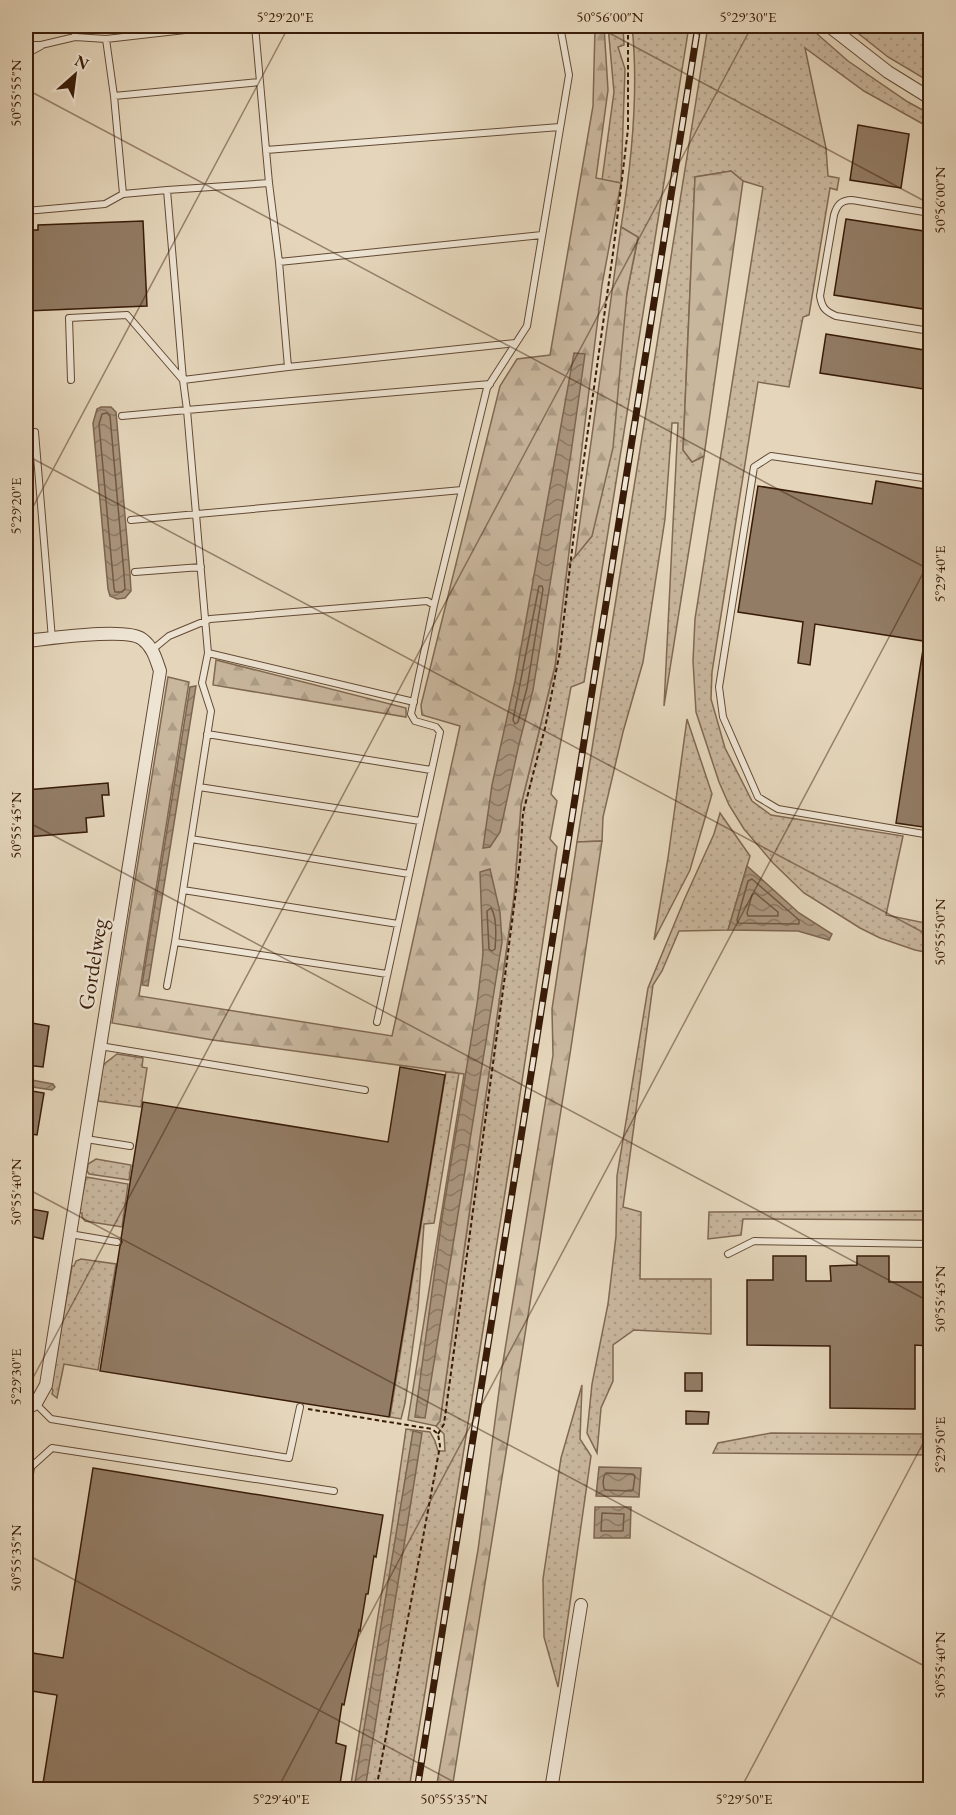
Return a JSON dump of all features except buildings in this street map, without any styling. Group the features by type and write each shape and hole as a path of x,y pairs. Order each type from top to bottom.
{"street":[{"path":"829,26 888,72 930,98"},
{"path":"26,641 118,633 141,638 152,650"},
{"name":"Gordelweg","path":"30,1406 46,1385 160,671 152,650"},
{"path":"551,1790 581,1605"}],"lane":[{"path":"75,26 75,37"},
{"path":"26,45 41,45 75,37 106,39 220,26"},
{"path":"255,26 288,367"},
{"path":"377,1022 440,732 436,727 415,721 411,714 434,605 487,388 527,326 569,75 560,26"},
{"path":"106,39 123,194"},
{"path":"26,54 41,45"},
{"path":"114,96 260,82"},
{"path":"266,150 560,127"},
{"path":"26,211 105,204 123,194 269,183"},
{"path":"167,190 206,621 208,653 202,683 211,711 167,986"},
{"path":"930,213 852,200 841,202 836,207 834,215 820,296 822,306 826,311 836,316 930,331"},
{"path":"279,262 542,236"},
{"path":"71,380 69,318 127,315 183,380"},
{"path":"183,380 516,343"},
{"path":"122,416 490,384"},
{"path":"35,432 52,639"},
{"path":"930,479 771,456 754,467 719,687 723,717 758,797 778,809 930,835"},
{"path":"131,520 462,490"},
{"path":"135,572 201,567"},
{"path":"152,650 170,636 210,619 427,601 434,605"},
{"path":"208,653 414,702"},
{"path":"207,735 431,770"},
{"path":"199,787 420,821"},
{"path":"191,838 409,874"},
{"path":"183,890 398,924"},
{"path":"175,942 387,974"},
{"path":"100,1046 365,1090"},
{"path":"85,1139 130,1146"},
{"path":"70,1234 117,1242"},
{"path":"728,1254 754,1241 930,1244"},
{"path":"30,1406 51,1419 289,1458 300,1407"},
{"path":"26,1503 28,1466 52,1448 334,1491"}],"path":[{"path":"376,1790 440,1446 438,1434 444,1424 520,860 523,813 545,728 560,651 628,129 628,26"},
{"path":"300,1407 432,1429 438,1434"}],"green space":[{"path":"604,26 608,90 596,178 621,183 602,285 555,666 521,805 514,896 440,1421 436,1426 408,1420 464,1074 213,1040 112,1023 168,677 189,682 139,996 392,1036 460,726 422,715 421,705 500,386 517,359 550,355 593,106 595,28"},
{"path":"608,26 623,26 624,45 618,47 625,69 621,183 602,180 614,92"},
{"path":"632,26 689,26 584,682 571,687 551,794 557,801 550,839 557,847 473,1393 409,1789 350,1790 406,1429 430,1432 438,1451 445,1451 444,1434 436,1426 440,1421 514,896 521,805 555,666 567,566 592,536 627,292 638,238 621,227 633,127 635,76"},
{"path":"708,26 808,26 848,61 908,102 930,114 930,128 864,91 805,48 826,148 828,176 839,178 837,190 830,188 809,315 803,317 789,387 758,382 712,672 711,699 725,748 752,801 771,815 903,836 886,915 930,924 930,953 880,938 860,928 804,893 773,863 744,829 729,805 696,712 693,661 695,619 763,187 743,181 731,171 695,177 683,450 692,462 704,456 664,706 678,423 672,423 665,519 643,662 623,732 603,817 602,841 577,842"},
{"path":"849,26 930,26 930,82 888,57"},
{"path":"731,171 743,181 704,456 692,462 683,450 695,177"},
{"path":"621,227 638,237 627,292 613,448 592,536 575,557"},
{"path":"216,660 406,708 406,717 213,685"},
{"path":"687,719 712,794 690,870 654,940 668,858"},
{"path":"720,813 750,856 728,930 679,931 662,971 653,985 623,1207 641,1212 640,1279 711,1279 711,1334 634,1330 613,1345 613,1381 601,1408 597,1453 587,1433 592,1384 608,1304 616,1236 617,1176 648,988 714,834"},
{"path":"602,841 452,1789 436,1789 478,1550 502,1368 553,1055 552,1009 577,842"},
{"path":"117,1054 143,1058 142,1067 147,1068 141,1107 98,1101 103,1065"},
{"path":"446,1072 459,1073 434,1223 424,1224 418,1308 401,1419 390,1417"},
{"path":"96,1159 131,1165 129,1180 89,1174 88,1164"},
{"path":"86,1177 128,1184 122,1227 85,1221 82,1213 79,1213"},
{"path":"930,1211 930,1220 743,1219 741,1235 708,1239 709,1212"},
{"path":"81,1259 116,1264 98,1370 64,1364 57,1398 52,1394 51,1388 72,1266"},
{"path":"582,1385 580,1439 591,1456 558,1687 544,1637 543,1579 561,1458"},
{"path":"771,1433 930,1434 930,1455 713,1453 718,1443"}],"water":[{"path":"574,353 585,354 533,690 500,832 490,847 483,848 492,785 515,681"},
{"path":"111,407 116,412 130,574 131,591 125,598 117,599 110,596 108,589 93,423 97,409"},
{"path":"196,686 148,986 142,985 190,687"},
{"path":"747,866 799,913 832,934 829,940 798,931 728,930"},
{"path":"490,869 500,912 502,942 425,1418 415,1417 442,1218 483,954 480,872"},
{"path":"26,1079 53,1084 55,1087 52,1090 26,1086"},
{"path":"413,1431 422,1433 365,1789 354,1789"},
{"path":"599,1467 641,1468 639,1497 596,1496"},
{"path":"595,1507 631,1507 630,1538 594,1538"}],"railway":[{"path":"417,1790 698,26"}]}
